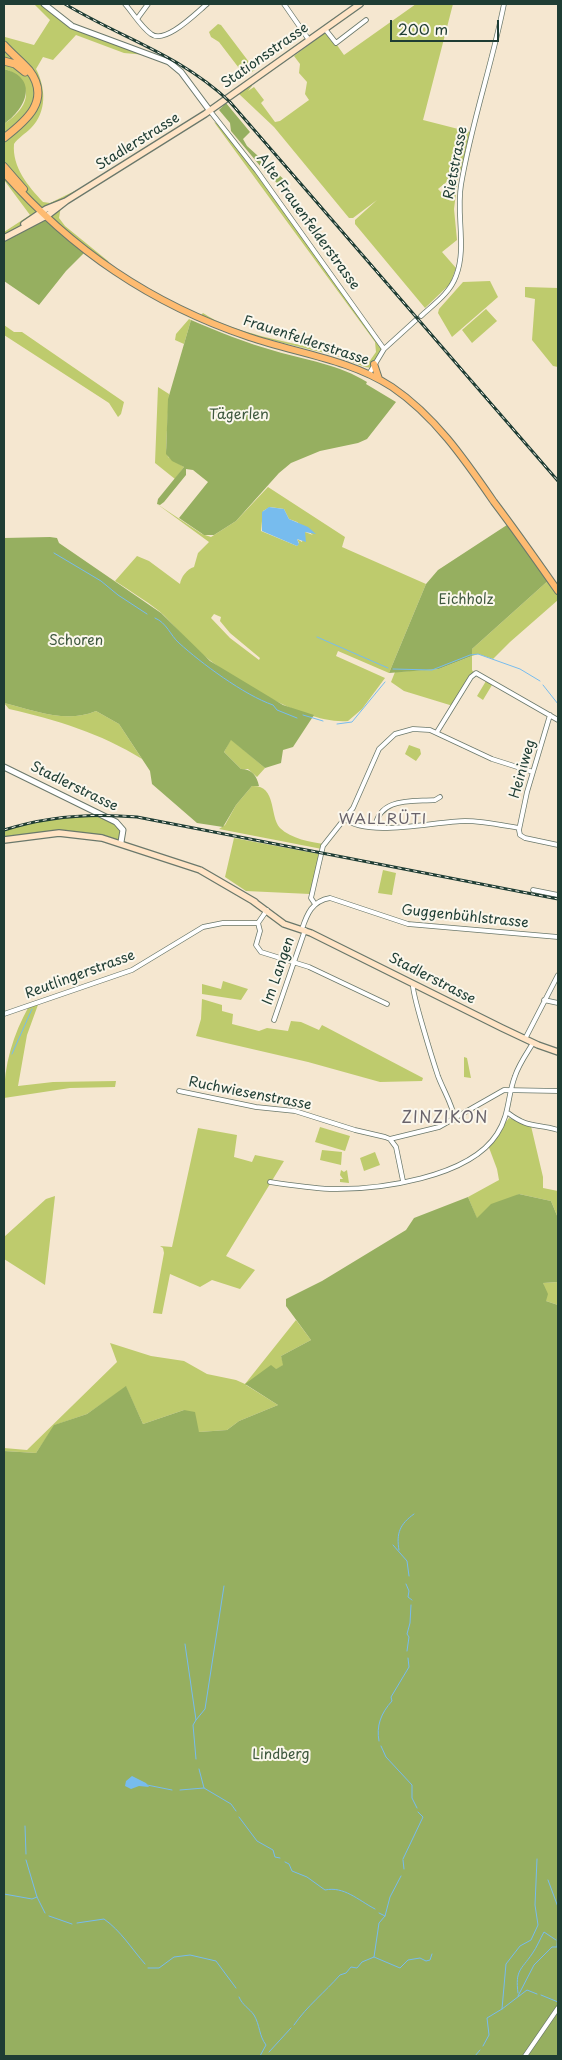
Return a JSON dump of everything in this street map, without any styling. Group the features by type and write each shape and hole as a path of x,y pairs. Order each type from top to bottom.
{"highway":[{"path":"4,45 29,71 35,82 37,93 35,106 28,118 4,138"},
{"path":"4,61 15,64 24,71 31,82 33,94 31,105 26,115 4,133"}],"main road":[{"name":"Stationsstrasse","path":"210,111 360,4"},
{"name":"Stadlerstrasse","path":"4,238 210,111"},
{"name":"Frauenfelderstrasse","path":"4,166 44,214"},
{"name":"Frauenfelderstrasse","path":"4,173 44,214 82,244 86,251 130,281 167,302 218,326 259,340 331,360 370,374 415,405 449,440 558,591"},
{"path":"374,364 378,379"},
{"path":"4,840 32,835 68,834 89,835 121,842"},
{"name":"Stadlerstrasse","path":"121,842 200,870 295,927 533,1043 558,1052"}],"street":[{"path":"44,4 72,26 169,62 181,72 210,111"},
{"path":"125,4 153,36 162,37 207,4"},
{"path":"137,19 148,4"},
{"path":"284,4 309,40"},
{"name":"Rietstrasse","path":"421,316 453,284 459,265 459,209 462,180 504,4"},
{"path":"325,29 336,43 366,20"},
{"name":"Alte Frauenfelderstrasse","path":"210,111 257,170 384,349"},
{"path":"370,374 384,349 417,319"},
{"path":"437,732 474,674 482,675 558,720"},
{"name":"Heiniweg","path":"519,828 550,715"},
{"path":"304,930 308,912 315,904 311,898 322,850 345,820 360,796 377,753 386,741 397,733 411,729 425,729 437,732 492,759 533,772"},
{"name":"Stadlerstrasse","path":"4,766 116,822 123,830 121,842"},
{"path":"374,826 379,812 390,804 435,800 440,797"},
{"path":"345,820 355,824 403,827 468,821 519,828 520,835 524,837 558,845"},
{"path":"533,890 558,895"},
{"name":"Guggenbühlstrasse","path":"315,904 325,899 334,898 371,914 408,924 558,937"},
{"path":"266,911 258,923 260,931 257,948 261,952 295,962 387,1004"},
{"name":"Reutlingerstrasse","path":"4,1014 132,970 204,926 223,923 258,923"},
{"name":"Im Langen","path":"274,1020 295,962 304,930"},
{"path":"525,1039 558,975"},
{"path":"413,984 413,993 438,1075 452,1107 454,1120"},
{"path":"544,1000 558,1003"},
{"path":"270,1182 338,1189 389,1185 420,1179 445,1171 476,1155 496,1136 508,1113 512,1088 518,1069 533,1043"},
{"path":"403,1181 396,1147 390,1139 418,1134 454,1120 504,1090 512,1088 558,1091"},
{"name":"Ruchwiesenstrasse","path":"179,1091 256,1107 295,1111 390,1139"},
{"path":"508,1113 520,1122 531,1126 558,1130"},
{"path":"525,2056 558,2008"}],"green space":[{"path":"34,4 43,4 72,26 146,55 124,53 76,35 53,60 43,57 36,69 43,92 40,115 31,128 14,144 16,161 22,176 43,202 50,203 85,186 61,206 59,218 65,226 108,261 112,269 86,251 4,238 4,232 30,215 4,180 4,124 20,110 26,93 24,86 15,74 4,69 4,35 5,37 34,45 50,20"},
{"path":"416,4 453,4 423,120 470,132 461,170 438,189 441,192 458,178 454,209 457,240 442,252 456,268 450,284 425,308 355,224 355,220 377,200 353,218 349,218 274,127 238,93 252,80 252,86 248,91 254,87 264,100 261,103 275,122 280,121 309,100 305,94 307,82 299,73 300,64 294,56 327,31 344,55"},
{"path":"218,24 221,25 255,70 245,76 219,42 211,37 209,32"},
{"path":"4,69 15,73 22,79 26,94 19,110 4,124"},
{"path":"226,103 250,132 243,139 247,146 289,184 285,188 280,186 261,167 231,131 230,123 219,110"},
{"path":"214,122 223,128 384,349 372,368 337,356 251,335 201,315 203,313 229,326 245,331 325,351 359,363 369,362 376,352 375,342"},
{"path":"45,217 86,251 66,271 39,305 4,281 4,238"},
{"path":"490,281 498,297 452,337 438,313 439,309 463,282"},
{"path":"525,287 558,288 558,367 553,366 532,340 535,299 525,297"},
{"path":"486,309 497,321 472,343 462,330"},
{"path":"189,319 191,320 184,344 175,340 176,334"},
{"name":"Tägerlen","path":"191,320 275,351 346,371 367,382 366,384 396,402 367,439 358,443 320,451 291,463 279,473 236,521 214,535 204,535 179,518 208,482 193,470 186,469 186,475 164,502 160,505 157,504 158,499 184,467 172,461 166,454 168,399"},
{"path":"4,325 14,332 22,332 124,402 121,414 118,417 109,403 4,335"},
{"path":"158,387 169,394 166,448 168,457 184,467 175,479 155,463"},
{"path":"268,487 345,537 342,547 426,584 389,673 338,651 336,656 385,678 362,709 348,721 330,720 289,707 227,673 196,649 159,611 115,581 137,556 149,561 180,584 185,574 194,567 198,553 209,542 157,504 202,534 211,537 236,521","holes":["270,507 284,509 289,519 297,522 313,535 305,532 302,542 297,539 299,543 297,546 261,531 263,511","214,614 221,617 220,621 230,633 260,658 259,660 230,638 211,618"]},
{"name":"Eichholz","path":"510,523 550,579 472,649 472,656 439,669 389,673 426,584 438,570"},
{"name":"Schoren","path":"4,538 57,538 59,543 161,613 210,661 283,705 314,715 293,747 283,750 281,763 265,768 231,740 224,752 241,769 248,770 253,774 259,786 252,786 236,805 223,827 197,823 152,784 150,771 119,724 96,711 85,715 62,716 4,703"},
{"path":"550,579 558,591 558,600 493,659 478,654 472,656 472,649"},
{"path":"472,656 472,670 474,673 453,706 404,691 391,682 395,672 439,669"},
{"path":"486,681 492,685 483,700 477,696"},
{"path":"4,703 62,716 85,715 96,711 119,724 142,759 78,728 9,709"},
{"path":"231,739 265,768 257,777 248,769 241,769 224,752"},
{"path":"409,745 420,749 421,754 416,761 405,754"},
{"path":"252,786 260,787 269,795 274,816 280,828 295,837 324,844 322,849 219,829 225,825 236,805"},
{"path":"102,815 121,827 121,842 77,834 4,840 4,830 64,818"},
{"path":"234,838 319,854 310,894 246,891 225,877"},
{"path":"383,870 396,873 392,895 378,893"},
{"path":"223,981 248,989 241,1000 202,994 202,984 221,989"},
{"path":"202,999 222,1005 222,1011 233,1014 232,1024 259,1031 267,1028 288,1031 291,1021 301,1022 319,1030 322,1025 423,1078 422,1081 380,1082 308,1062 196,1036 201,1019"},
{"path":"39,1002 27,1035 18,1086 53,1082 116,1081 115,1087 70,1088 4,1098 4,1085 10,1050 18,1028 29,1006"},
{"path":"464,1057 467,1058 471,1078 464,1077"},
{"path":"509,1118 531,1126 543,1177 543,1188 558,1191 558,1218 551,1201 519,1194 477,1219 468,1197 499,1180 488,1145"},
{"path":"320,1127 350,1136 345,1151 315,1142"},
{"path":"198,1128 237,1135 234,1157 252,1162 255,1155 284,1161 226,1256 255,1270 240,1289 212,1280 200,1287 170,1274 162,1314 153,1313 164,1253 163,1248 160,1246 172,1247"},
{"path":"322,1150 342,1152 341,1165 320,1160"},
{"path":"375,1152 380,1165 364,1171 360,1158"},
{"path":"341,1170 344,1172 347,1170 349,1183 340,1182 340,1179 343,1179 340,1175"},
{"name":"Lindberg","path":"519,1194 551,1201 558,1218 558,1282 543,1283 548,1294 546,1301 558,1305 558,2056 4,2056 4,1451 36,1453 54,1425 87,1414 126,1386 143,1424 184,1410 195,1412 199,1432 227,1430 239,1421 278,1405 245,1384 271,1365 276,1369 283,1365 281,1356 311,1340 286,1306 286,1299 322,1281 406,1230 414,1218 468,1197 477,1218 491,1204"},
{"path":"55,1196 45,1285 4,1259 4,1237 46,1199"},
{"path":"558,1282 558,1305 546,1301 543,1283"},
{"path":"296,1320 311,1340 281,1356 284,1365 246,1385 278,1405 239,1421 227,1430 199,1432 184,1410 143,1424 126,1387 87,1414 55,1425 36,1453 4,1451 4,1448 27,1450 117,1362 110,1343 151,1356 184,1361 207,1374 236,1380 245,1384"}],"water":[{"path":"269,507 284,509 289,519 308,527 316,534 305,532 306,542 297,539 299,544 297,546 262,531 262,512"},
{"path":"132,1776 146,1783 149,1787 139,1786 131,1789 125,1786 126,1781"}],"waterway":[{"path":"54,553 101,581 147,614"},
{"path":"155,618 163,623 179,643 223,678 249,694 273,705 277,710 297,718"},
{"path":"317,637 388,668"},
{"path":"393,669 432,670 470,655 478,654 520,669 540,681"},
{"path":"337,724 352,722 385,682"},
{"path":"543,685 558,704"},
{"path":"303,715 323,721"},
{"path":"12,1054 32,1009"},
{"path":"399,1550 398,1539 400,1529 405,1521 414,1514"},
{"path":"393,1545 407,1561 409,1576"},
{"path":"406,1584 409,1591 408,1597 412,1600"},
{"path":"196,1720 205,1709 224,1586"},
{"path":"407,1651 411,1605"},
{"path":"185,1644 196,1720 193,1725 196,1759"},
{"path":"379,1741 378,1730 380,1720 409,1667 408,1658"},
{"path":"381,1746 386,1757 412,1785 412,1798 417,1808"},
{"path":"199,1769 204,1788 231,1804 236,1811"},
{"path":"147,1785 172,1790"},
{"path":"180,1790 204,1788"},
{"path":"403,1859 423,1817 418,1812"},
{"path":"239,1817 257,1841 273,1850 275,1857 280,1858"},
{"path":"25,1826 26,1854"},
{"path":"502,2009 506,1964 520,1946 531,1940 538,1925 535,1905 537,1859"},
{"path":"26,1860 37,1897 45,1913"},
{"path":"403,1860 404,1869"},
{"path":"285,1862 289,1864 292,1871 307,1877 325,1890 332,1889 345,1892 375,1909"},
{"path":"294,2025 340,1975 346,1973 351,1967 357,1968 362,1962 374,1957 379,1923 385,1916 390,1897 401,1876"},
{"path":"548,1880 558,1907"},
{"path":"4,1894 32,1899 37,1897"},
{"path":"379,1913 385,1916"},
{"path":"49,1916 72,1924"},
{"path":"77,1923 104,1919 121,1934 145,1964"},
{"path":"518,1996 534,1965 552,1947 557,1947 558,1926"},
{"path":"518,1993 518,1975 544,1932 556,1940"},
{"path":"374,1957 400,1968 408,1960 420,1958 426,1961 430,1960 432,1954"},
{"path":"148,1968 159,1968 174,1957 190,1955 216,1961 236,1988"},
{"path":"483,2046 489,2035 487,2018 527,1990 537,1994"},
{"path":"541,1995 558,2002"},
{"path":"239,1997 242,2003 254,2015 266,2045 260,2056"},
{"path":"269,2052 291,2028"},
{"path":"475,2056 480,2050"}],"railway":[{"path":"65,4 171,59 211,85 230,102 558,481"},
{"path":"4,830 37,821 70,817 103,815 137,817 558,899"}],"district":[{"name":"WALLRÜTI","path":"383,820"},
{"name":"ZINZIKON","path":"445,1119"}]}
